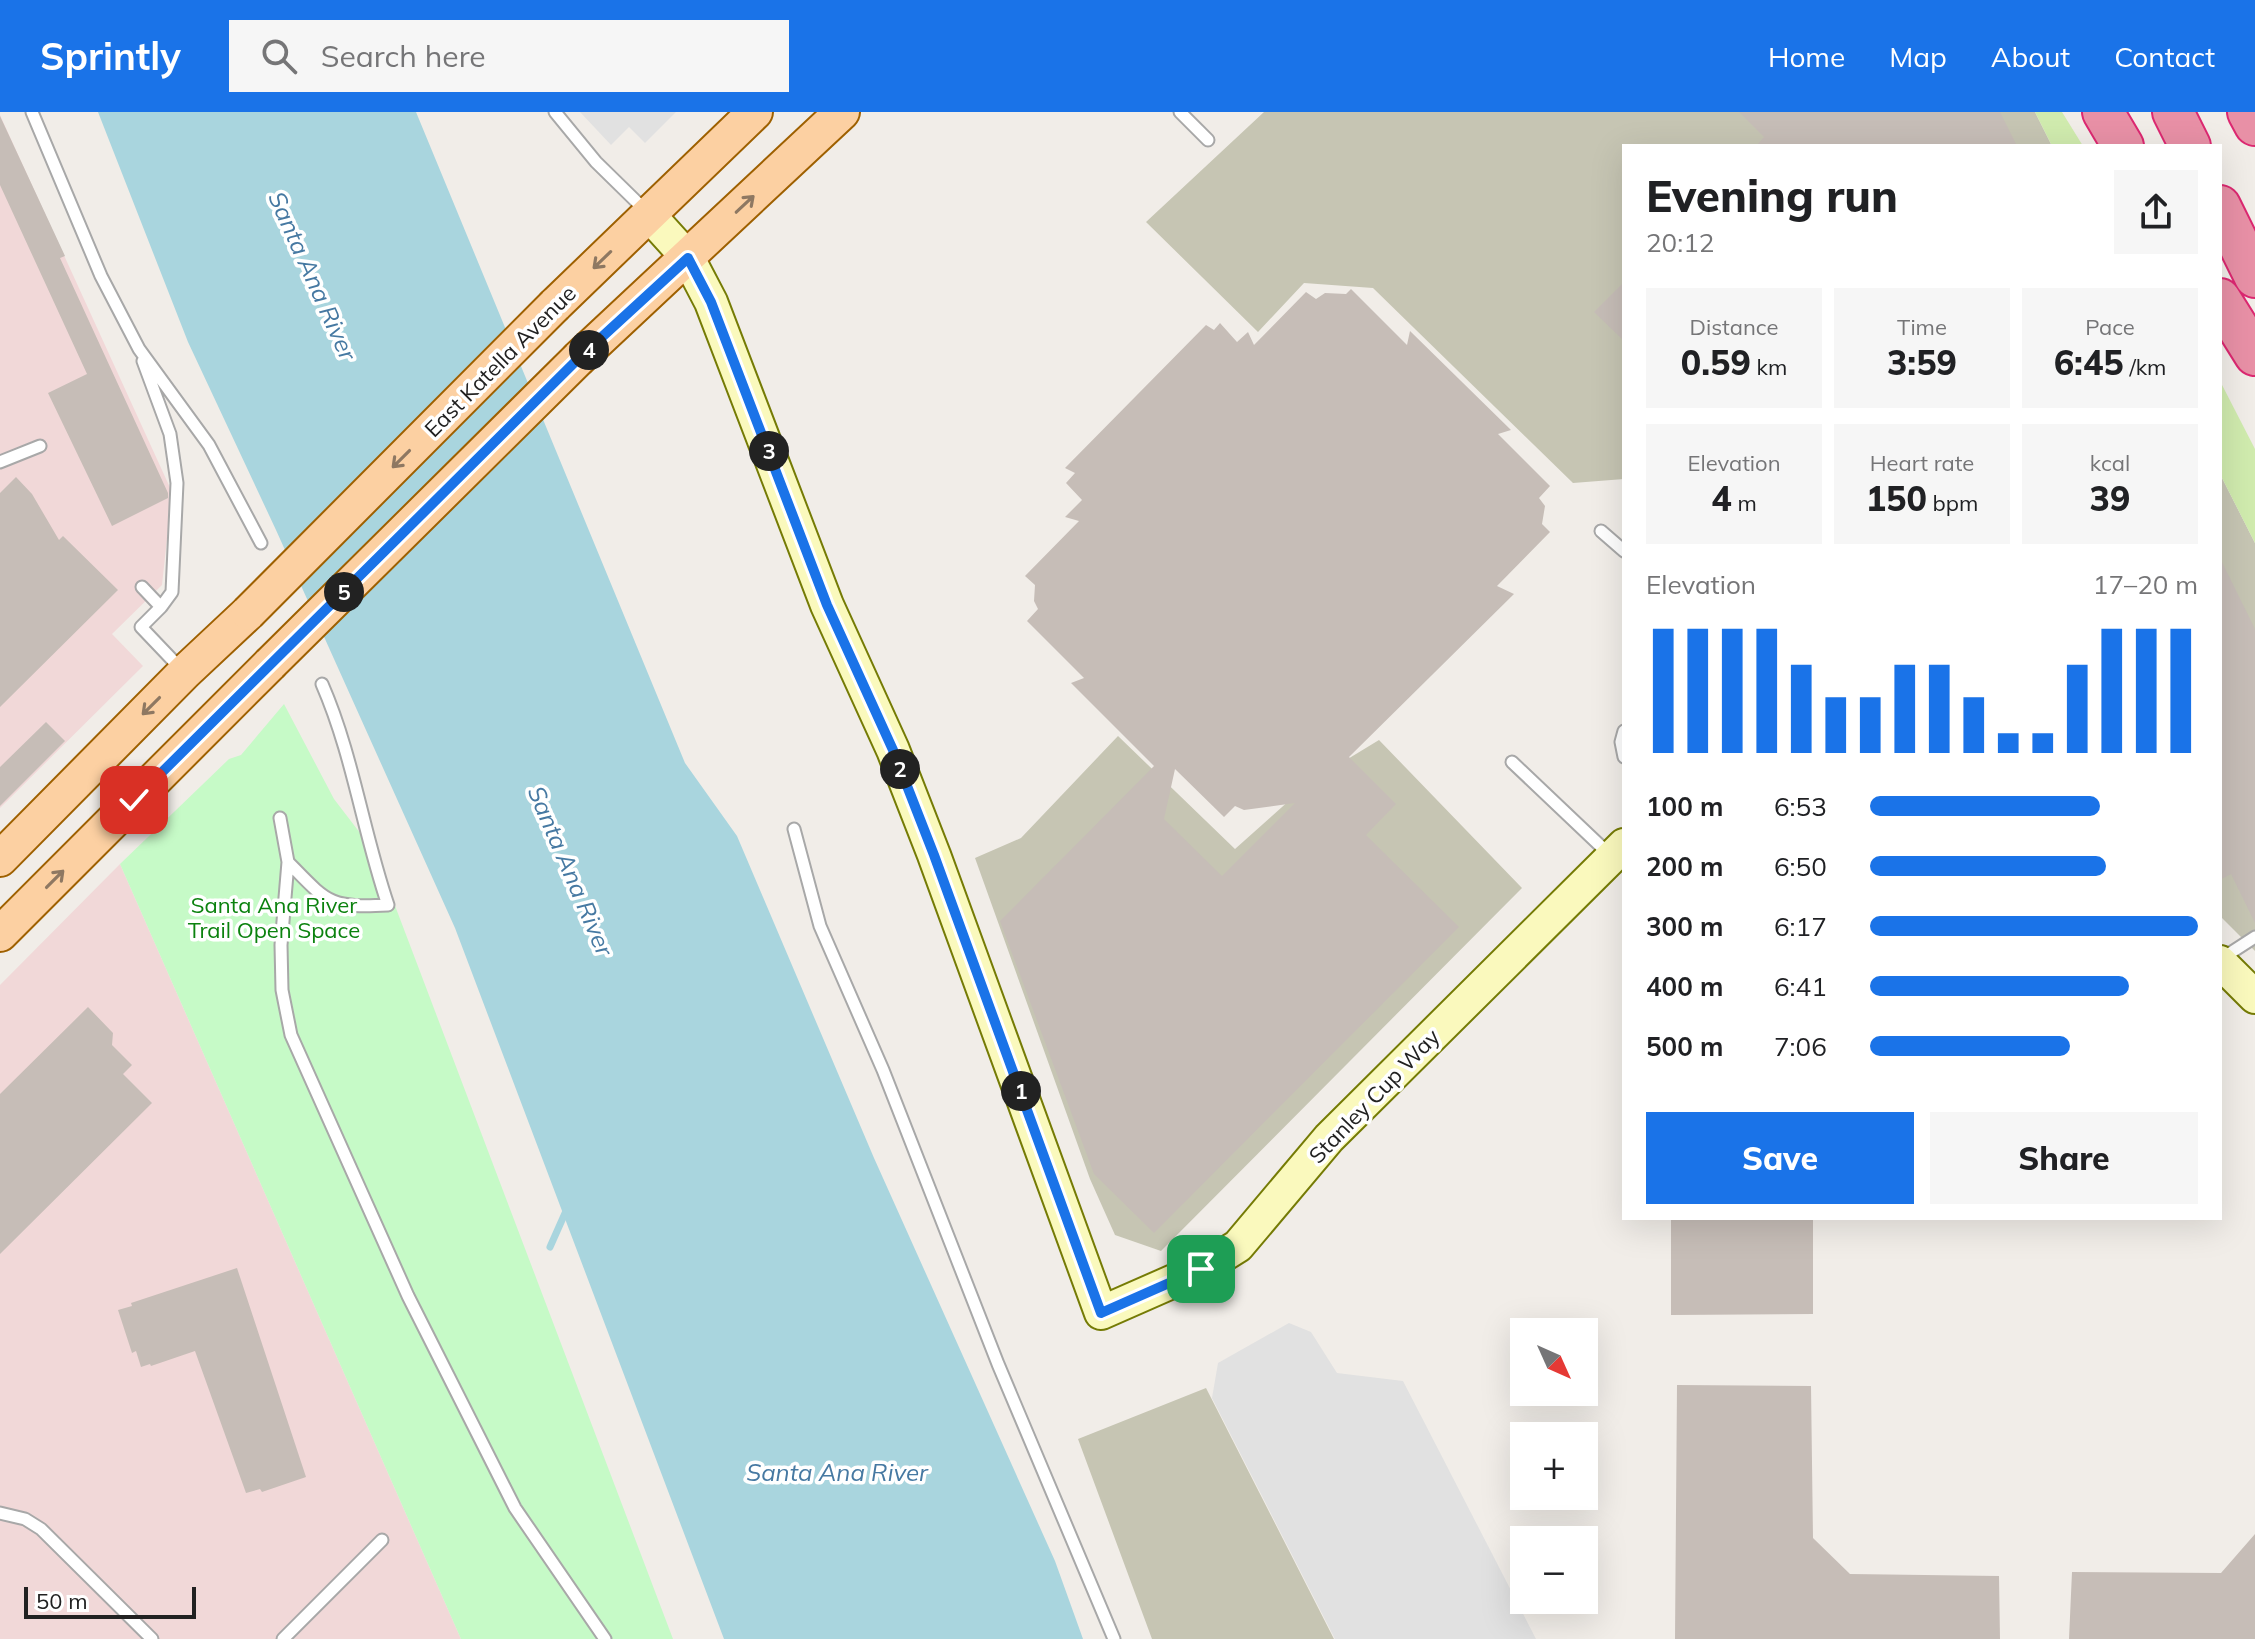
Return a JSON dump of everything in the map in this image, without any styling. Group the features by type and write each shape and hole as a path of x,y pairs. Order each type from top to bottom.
{"highway":[{"path":"2103,112 2122,144"},
{"path":"2173,112 2189,144"},
{"path":"2248,112 2255,125"},
{"path":"2222,210 2255,277"},
{"path":"2222,302 2255,355"}],"main road":[{"name":"East Katella Avenue","path":"0,859 555,305 755,112"},
{"path":"0,934 579,358 842,112"},
{"path":"649,215 688,258"},
{"name":"Stanley Cup Way","path":"688,258 711,302 827,605 893,750 1101,1313 1201,1269 1238,1246 1329,1138 1618,851"},
{"path":"2222,963 2255,997"}],"lane":[{"path":"32,112 101,276 139,349 170,434 177,483 172,592 141,627 185,672"},
{"path":"555,112 596,162 649,215"},
{"path":"1180,112 1208,140"},
{"path":"139,349 209,445 261,543"},
{"path":"0,462 40,446"},
{"path":"1601,531 1622,549"},
{"path":"142,587 161,607"},
{"path":"288,862 321,896 339,904 351,907 388,905 375,868 337,718 322,684"},
{"path":"1512,762 1618,851"},
{"path":"280,818 288,862 281,945 282,990 291,1035 408,1296 515,1508 605,1639"},
{"path":"794,829 820,926 883,1070 998,1364 1114,1639"},
{"path":"2222,960 2255,937"},
{"path":"0,1513 25,1519 41,1529 152,1639"},
{"path":"283,1639 382,1540"}],"shaded area":[{"path":"580,112 676,112 645,143 629,127 611,145"},
{"path":"1264,112 2035,112 2051,144 1622,144 1622,479 1573,483 1373,288 1304,283 1258,332 1146,222"},
{"path":"0,115 172,492 162,585 112,634 143,666 0,808"},
{"path":"2222,478 2255,543 2255,951 2222,918"},
{"path":"1118,736 1235,849 1310,782 1379,740 1522,888 1161,1251 1115,1235 1090,1179 975,858 1021,838"},
{"path":"120,864 461,1639 0,1639 0,985"},
{"path":"1289,1323 1311,1332 1337,1373 1403,1381 1510,1589 1510,1614 1523,1614 1536,1639 1335,1639 1212,1398 1218,1363"},
{"path":"1206,1388 1334,1639 1152,1639 1078,1439"}],"green space":[{"path":"2035,112 2062,112 2082,144 2051,144"},
{"path":"2222,385 2255,449 2255,543 2222,478"},
{"name":"Santa Ana River Trail Open Space","path":"284,704 334,799 380,859 673,1639 461,1639 120,864 229,759 241,755"}],"water":[{"name":"Santa Ana River","path":"98,112 416,112 685,763 737,836 874,1158 1055,1561 1083,1639 724,1639 455,928 188,342"}],"building":[{"path":"1739,112 2000,112 2016,144 1758,144 1764,137"},
{"path":"0,116 65,256 60,258 168,493 168,498 112,526 48,393 87,374 0,185"},
{"path":"1622,284 1622,339 1594,312"},
{"path":"1351,289 1407,345 1410,331 1511,430 1498,434 1550,486 1539,498 1545,506 1542,524 1550,532 1497,586 1514,594 1349,757 1396,804 1366,835 1459,927 1154,1233 1094,1174 1000,921 1154,766 1071,683 1084,678 1027,621 1038,609 1034,601 1035,585 1025,576 1079,521 1065,517 1082,500 1066,483 1075,473 1065,468 1206,325 1214,330 1220,323 1237,342 1248,332 1254,345 1306,292 1316,299 1325,293 1346,294","holes":["1175,769 1224,817 1235,806 1244,810 1295,803 1222,876 1164,819"]},
{"path":"16,477 32,494 59,540 63,536 118,590 0,707 0,493"},
{"path":"2222,562 2255,629 2255,923 2231,874 2222,879"},
{"path":"46,722 65,741 0,806 0,767"},
{"path":"88,1007 113,1033 112,1045 132,1065 123,1074 152,1103 0,1254 0,1094"},
{"path":"1671,1220 1813,1220 1813,1314 1671,1315"},
{"path":"237,1268 306,1477 262,1492 260,1489 246,1493 195,1351 141,1367 136,1351 132,1353 118,1310"},
{"path":"1677,1385 1811,1386 1813,1538 1850,1574 1999,1576 2000,1639 1675,1639"},
{"path":"2255,1534 2255,1639 2069,1639 2072,1572 2221,1573"}],"waterway":[{"path":"550,1247 566,1211"}],"route":[{"path":"134,800 579,358 688,258 711,302 827,605 893,750 1101,1313 1201,1269"}]}
